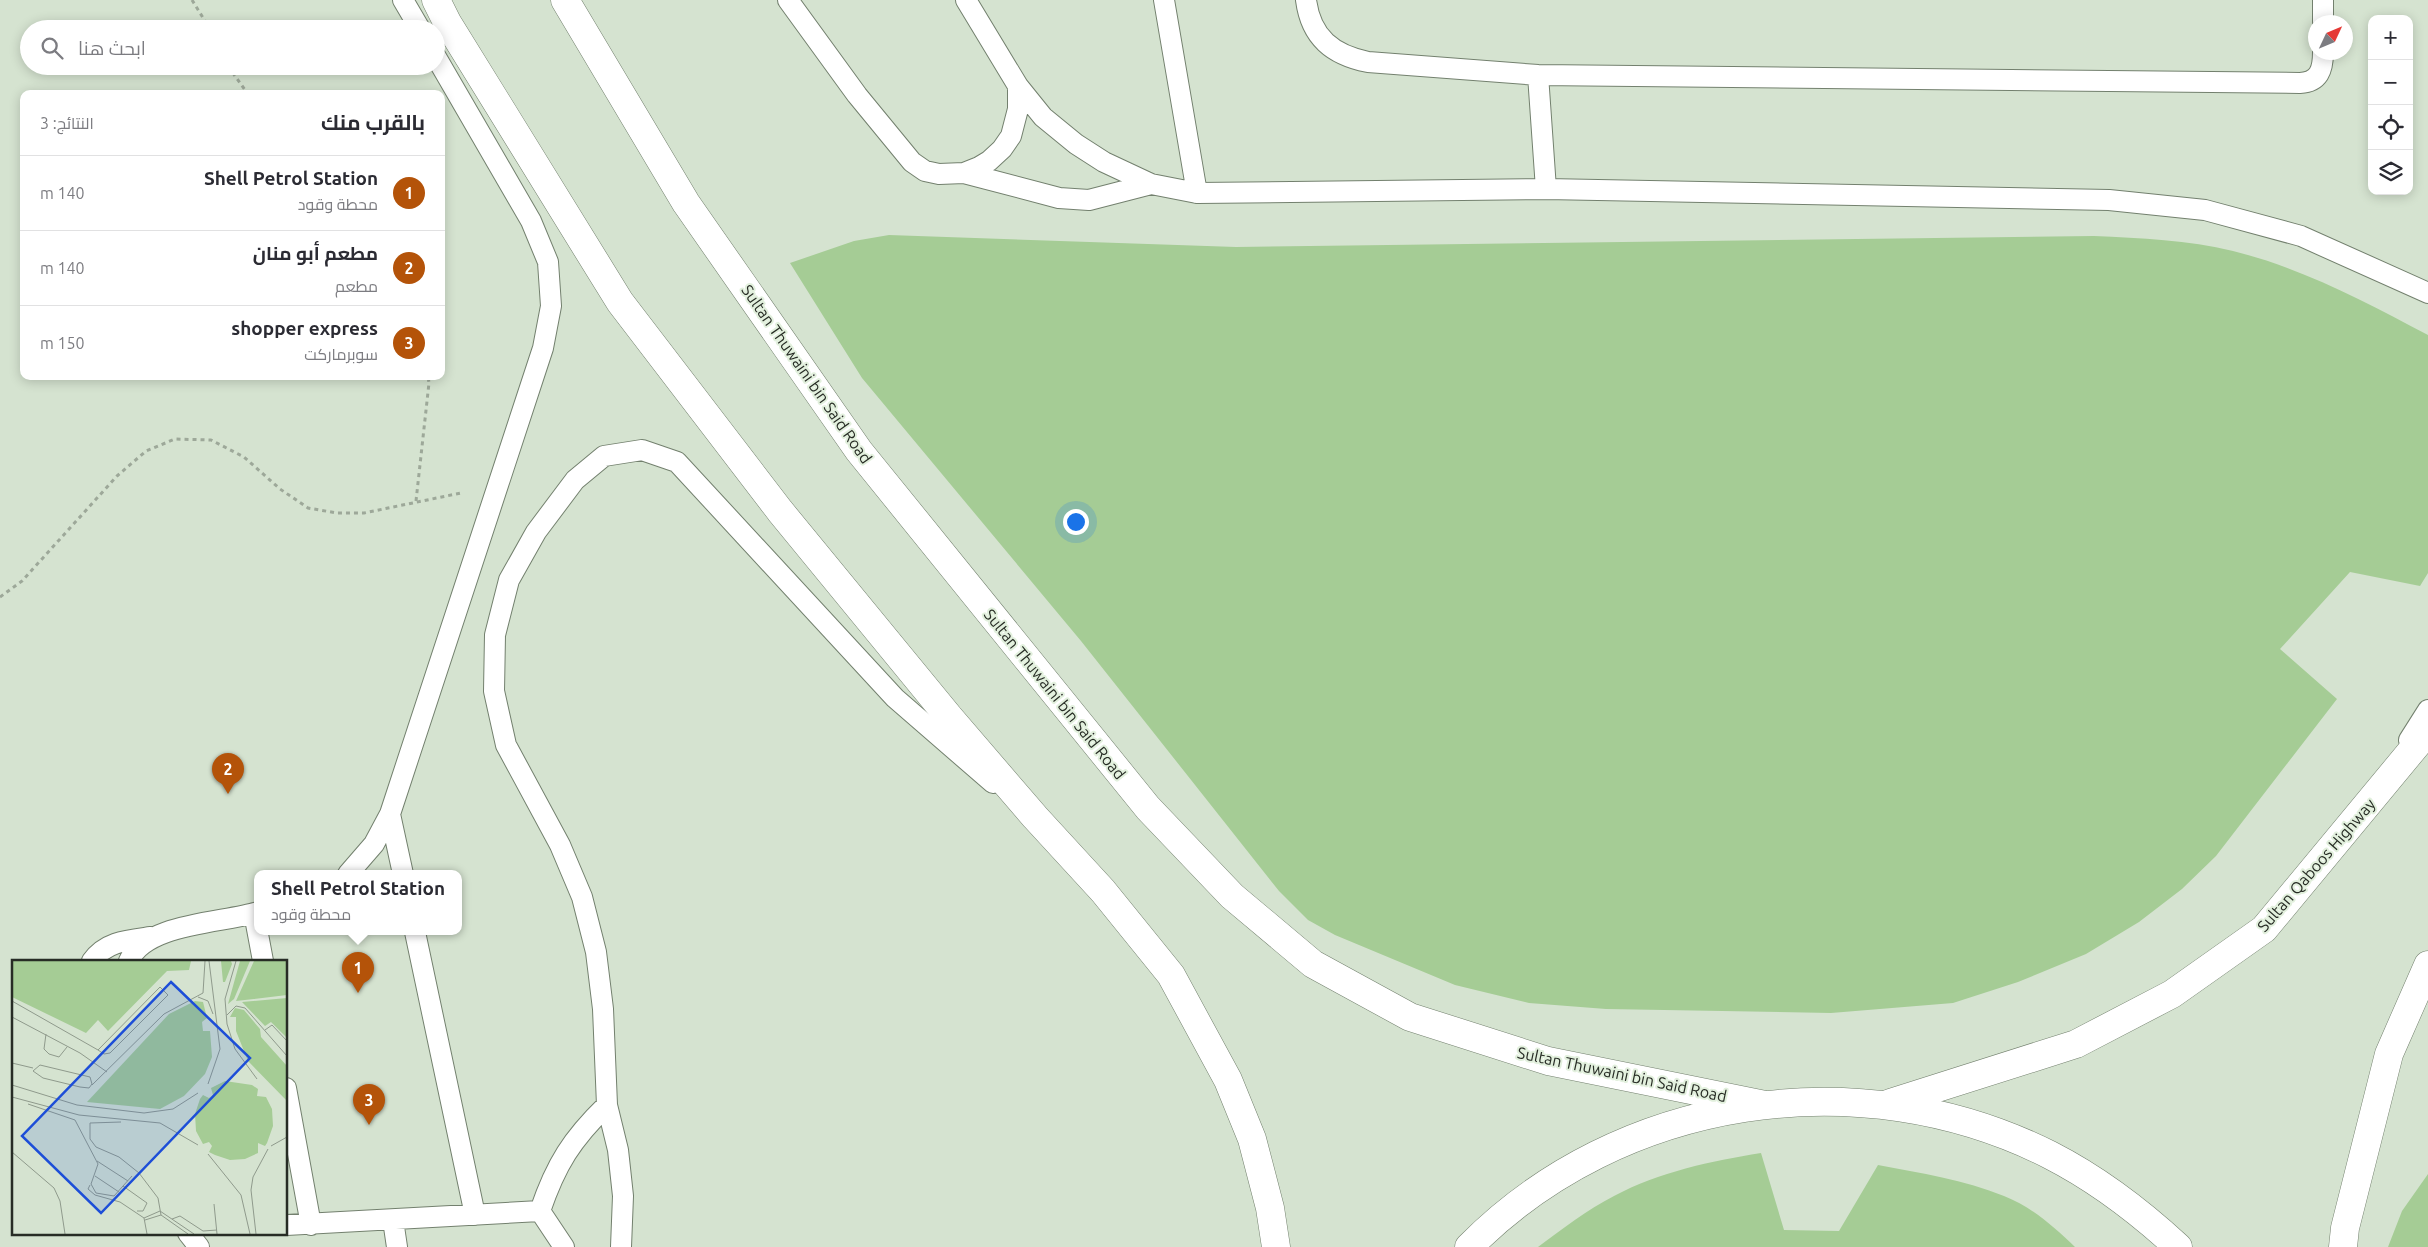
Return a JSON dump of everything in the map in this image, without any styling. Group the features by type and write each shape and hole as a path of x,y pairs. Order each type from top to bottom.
{"highway":[{"path":"436,0 447,22 620,302 780,512 949,717 1035,817 1103,891 1170,975 1199,1023 1228,1080 1252,1139 1270,1208 1276,1247"},
{"name":"Sultan Thuwaini bin Said Road","path":"565,0 686,203 859,451 1148,808 1232,896 1313,964 1410,1018 1548,1061 1765,1104"},
{"name":"Sultan Qaboos Highway","path":"1884,1105 2076,1044 2172,994 2264,929 2370,804 2428,731"},
{"path":"2343,1247 2345,1228 2390,1054 2428,965"},
{"path":"1469,1247 1521,1201 1570,1169 1599,1153 1672,1124 1765,1104 1827,1101 1884,1105 1919,1110 1974,1124 2051,1155 2112,1192 2149,1220 2178,1247"}],"lane":[{"path":"404,0 415,20"},
{"path":"788,0 857,95 912,162 925,171 939,174 964,172 989,161 1002,149 1011,136 1018,109 1018,86"},
{"path":"966,0 1018,86 1043,117 1076,144 1104,162 1151,184 1197,193 1546,189 2109,200 2205,210 2301,236 2428,293"},
{"path":"1164,0 1197,193"},
{"path":"1306,0 1314,28 1327,46 1346,58 1368,62 1538,74 2300,83 2310,82 2318,77 2322,69 2323,60"},
{"path":"2323,0 2323,15"},
{"path":"351,870 374,844 390,814 496,486 543,348 552,306 548,262 531,221 445,73"},
{"path":"1538,74 1546,189"},
{"path":"964,172 1059,198 1089,200 1151,184"},
{"path":"621,1247 623,1196 618,1150 607,1105 603,1009 596,952 582,898 560,845 506,745 494,691 495,635 509,580 536,532 575,480 604,456 642,450 677,462 895,698 935,734 1035,817"},
{"path":"2370,804 2428,710"},
{"path":"390,814 401,870"},
{"path":"93,960 103,949 116,942 151,937 178,928 254,912"},
{"path":"259,935 263,960"},
{"path":"416,935 474,1216"},
{"path":"131,960 151,937"},
{"path":"288,1099 311,1225"},
{"path":"540,1211 551,1180 566,1151 586,1125 607,1105"},
{"path":"288,1225 540,1211"},
{"path":"540,1211 564,1247"},
{"path":"393,1220 397,1247"},
{"path":"189,1234 199,1247"}],"path":[{"path":"192,0 204,20"},
{"path":"234,75 245,90"},
{"path":"416,501 429,380"},
{"path":"0,597 22,581 117,476 146,451 175,439 211,440 235,453 308,508 337,513 364,513 496,486"}],"green space":[{"path":"889,235 1236,247 2094,236 2182,242 2216,247 2259,258 2309,276 2357,298 2428,335 2428,573 2420,586 2350,572 2280,649 2337,699 2216,856 2182,889 2139,922 2086,954 2018,982 1953,1003 1831,1013 1606,1009 1529,1003 1455,985 1335,935 1308,920 1279,891 1081,641 862,378 790,263 854,241"},
{"path":"1761,1153 1784,1230 1839,1231 1878,1165 1958,1181 2004,1196 2033,1212 2051,1225 2075,1247 1538,1247 1594,1207 1649,1180 1686,1168"},
{"path":"2428,1174 2428,1247 2388,1247 2402,1211"}],"place":[{"name":"مطعم أبو منان","path":"228,794"},
{"name":"Shell Petrol Station","path":"358,993"},
{"name":"shopper express","path":"369,1125"}]}
